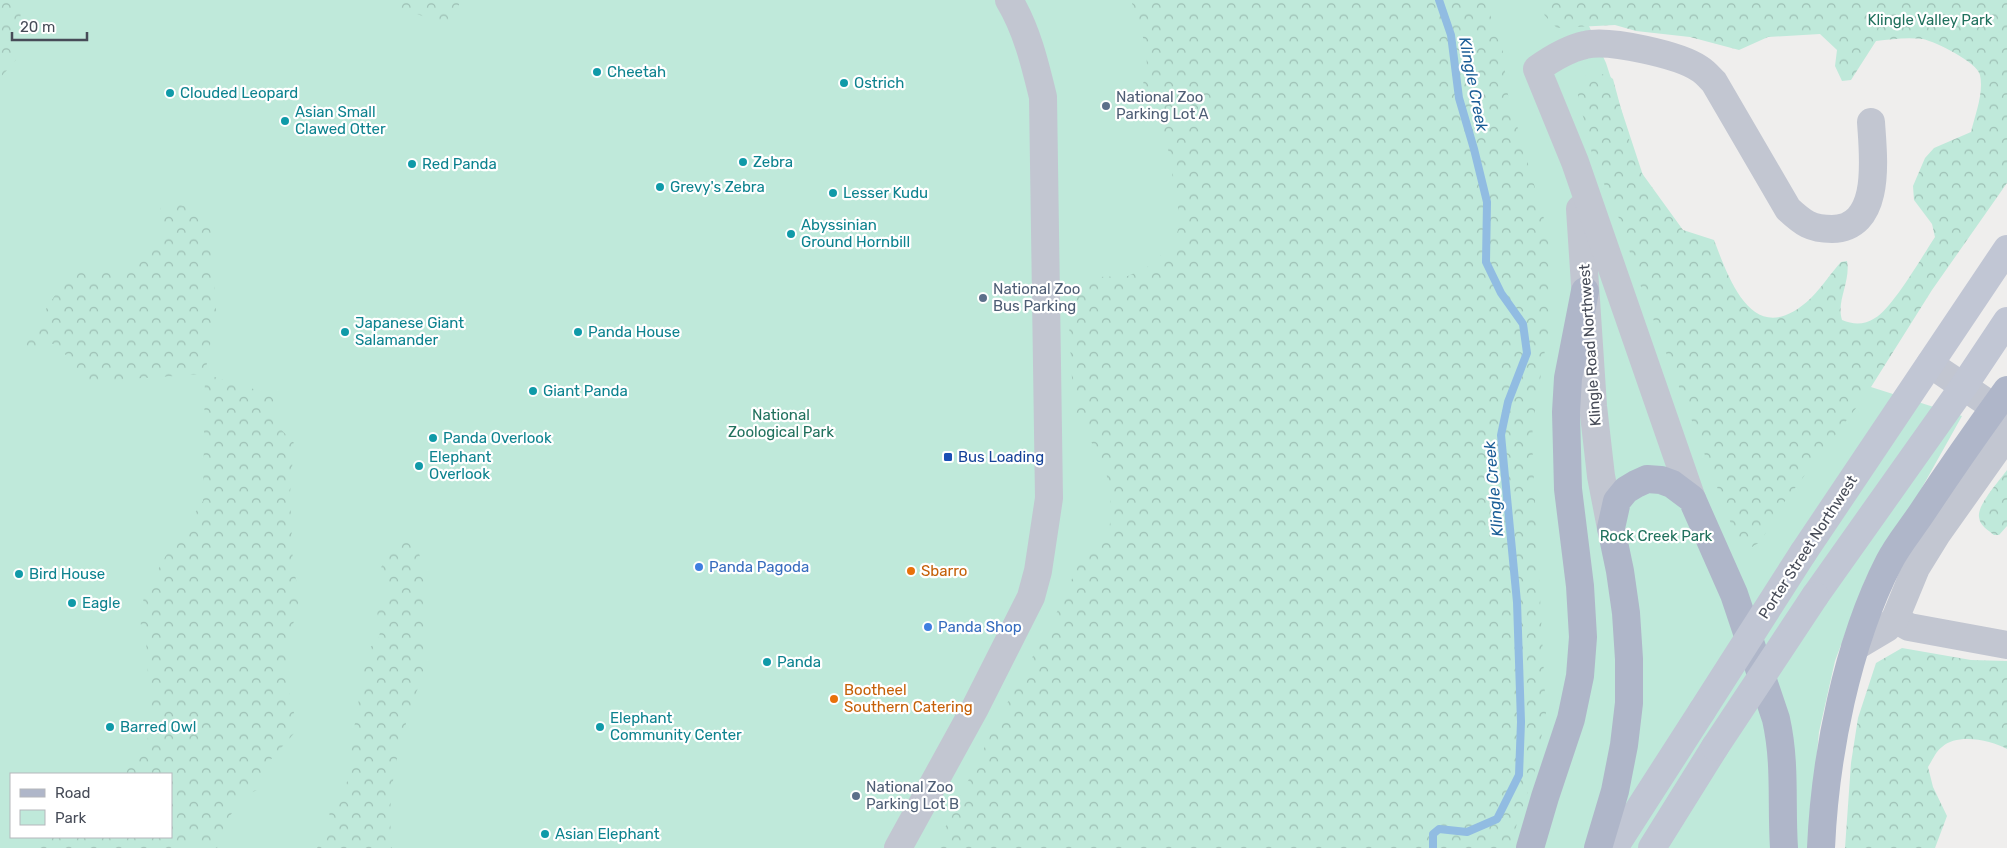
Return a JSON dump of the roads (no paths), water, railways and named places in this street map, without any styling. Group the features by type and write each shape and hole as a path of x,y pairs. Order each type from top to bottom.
{"main road":[{"name":"Porter Street Northwest","path":"1614,848 1803,553 2007,249"},
{"path":"1530,848 1571,720 1580,676 1583,637 1580,586 1568,489 1566,412 1568,378 1585,290"},
{"path":"1652,848 1715,747 1815,596 1963,387 2007,321"},
{"path":"1821,848 1827,782 1834,736 1855,647 1868,608 1890,560 2003,404"},
{"path":"1598,848 1615,791 1624,745 1629,704 1626,613 1611,528 1617,501 1626,490 1647,479 1661,480 1672,484 1692,499 1734,594 1776,719 1783,766 1782,821 1784,848"},
{"path":"1771,848 1782,821"}],"street":[{"path":"898,848 975,708 1031,597 1038,571 1049,498 1043,97 1034,60 1016,12 1009,0"},
{"name":"Klingle Road Northwest","path":"1692,499 1575,162 1536,69 1558,55 1585,45 1626,46 1683,60 1701,69 1714,82 1788,208 1802,222 1820,229 1838,228 1856,221 1863,209 1873,183 1874,169 1870,122"},
{"name":"Klingle Road Northwest","path":"1575,162 1584,251 1593,406 1601,476 1611,528"},
{"path":"1930,364 1963,387 2003,404"},
{"path":"1855,647 1887,628 1895,620 1916,568 1937,534 2007,435"},
{"path":"1895,620 1909,627 2007,645"}],"waterway":[{"name":"Klingle Creek","path":"1433,848 1433,834 1439,829 1467,832 1497,819 1519,775 1521,722 1517,602 1501,435 1508,402 1527,353 1523,324 1501,293 1486,262 1487,202 1459,98 1451,35 1439,0"}],"place":[{"name":"Cheetah","path":"597,72"},
{"name":"Ostrich","path":"844,83"},
{"name":"Clouded Leopard","path":"170,93"},
{"name":"National Zoo Parking Lot A","path":"1106,106"},
{"name":"Asian Small Clawed Otter","path":"285,121"},
{"name":"Zebra","path":"743,162"},
{"name":"Red Panda","path":"412,164"},
{"name":"Grevy's Zebra","path":"660,187"},
{"name":"Lesser Kudu","path":"833,193"},
{"name":"Abyssinian Ground Hornbill","path":"791,234"},
{"name":"National Zoo Bus Parking","path":"983,298"},
{"name":"Japanese Giant Salamander","path":"345,332"},
{"name":"Panda House","path":"578,332"},
{"name":"Giant Panda","path":"533,391"},
{"name":"Panda Overlook","path":"433,438"},
{"name":"Bus Loading","path":"948,457"},
{"name":"Elephant Overlook","path":"419,466"},
{"name":"Panda Pagoda","path":"699,567"},
{"name":"Sbarro","path":"911,571"},
{"name":"Bird House","path":"19,574"},
{"name":"Eagle","path":"72,603"},
{"name":"Panda Shop","path":"928,627"},
{"name":"Panda","path":"767,662"},
{"name":"Bootheel Southern Catering","path":"834,699"},
{"name":"Barred Owl","path":"110,727"},
{"name":"Elephant Community Center","path":"600,727"},
{"name":"National Zoo Parking Lot B","path":"856,796"},
{"name":"Asian Elephant","path":"545,834"}],"park label":[{"name":"Klingle Valley Park","path":"1930,20"},
{"name":"National Zoological Park","path":"781,424"},
{"name":"Rock Creek Park","path":"1656,536"}]}
